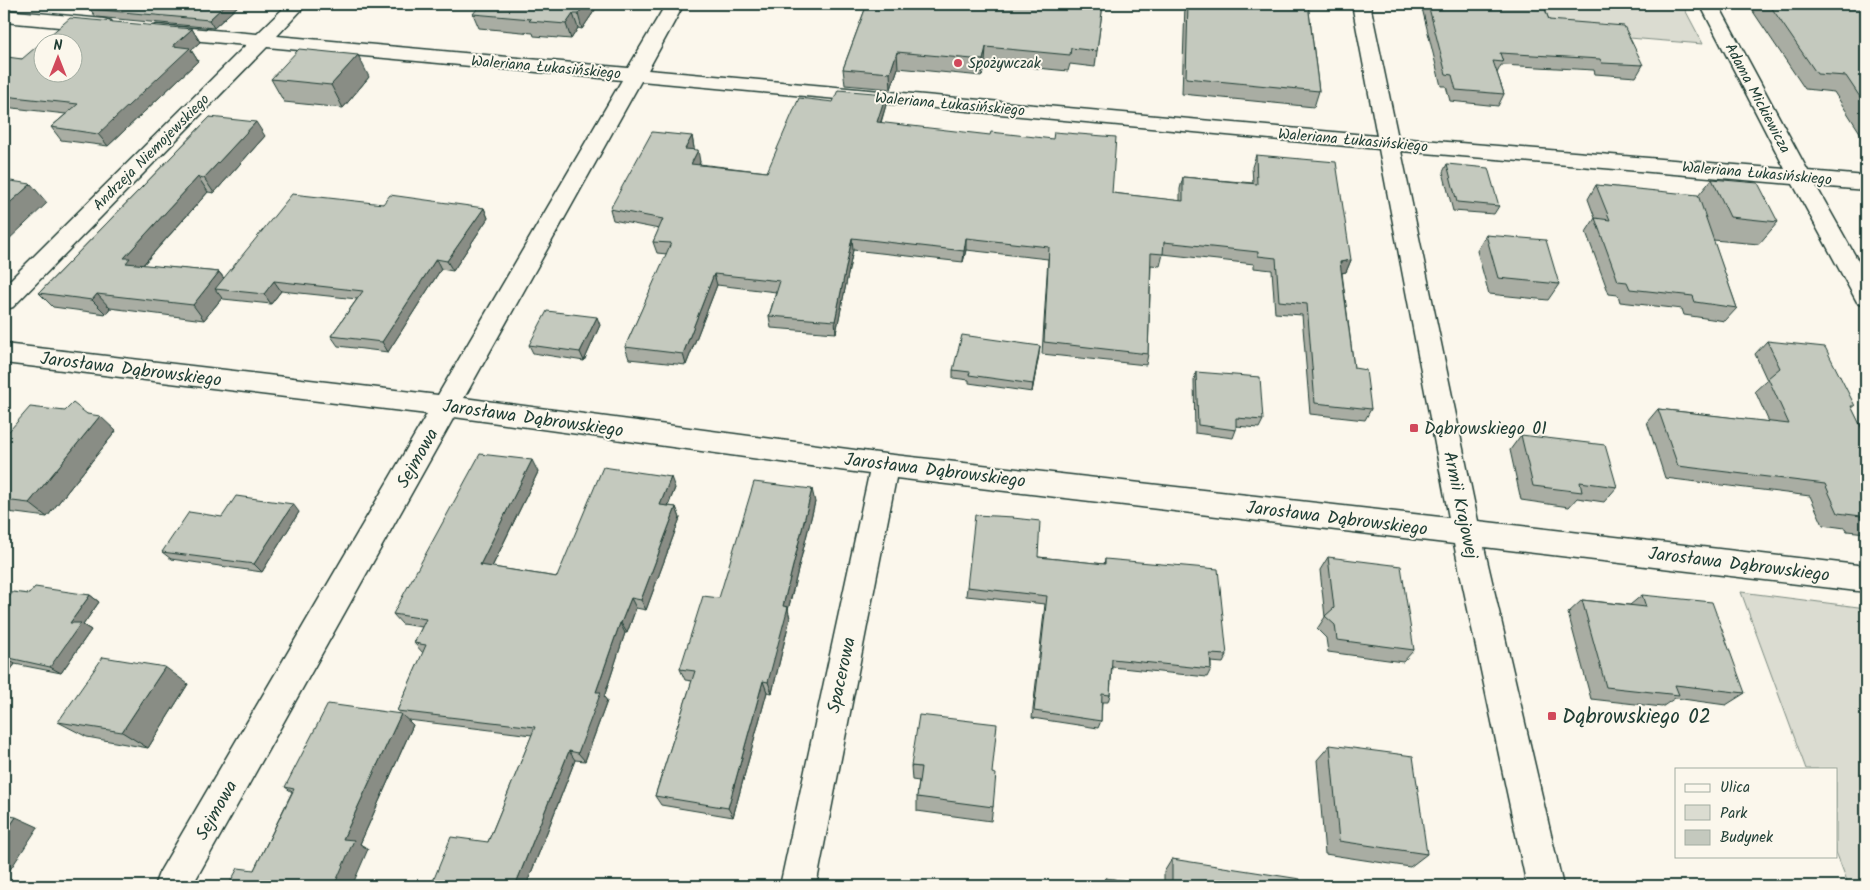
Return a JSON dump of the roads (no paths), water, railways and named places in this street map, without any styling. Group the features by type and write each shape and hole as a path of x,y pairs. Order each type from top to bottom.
{"street":[{"name":"Andrzeja Niemojewskiego","path":"4,301 298,4"},
{"name":"Sejmowa","path":"172,886 675,4"},
{"name":"Armii Krajowej","path":"1361,4 1466,533 1545,886"},
{"name":"Adama Mickiewicza","path":"1709,4 1800,177 1866,296"},
{"name":"Waleriana Łukasińskiego","path":"4,16 1388,144 1866,183"},
{"name":"Jarosława Dąbrowskiego","path":"4,353 447,406 884,465 1866,579"},
{"name":"Spacerowa","path":"798,886 884,465"}],"place":[{"name":"Spożywczak","path":"958,63"},
{"name":"Dąbrowskiego 01","path":"1414,428"},
{"name":"Dąbrowskiego 02","path":"1552,716"}]}
